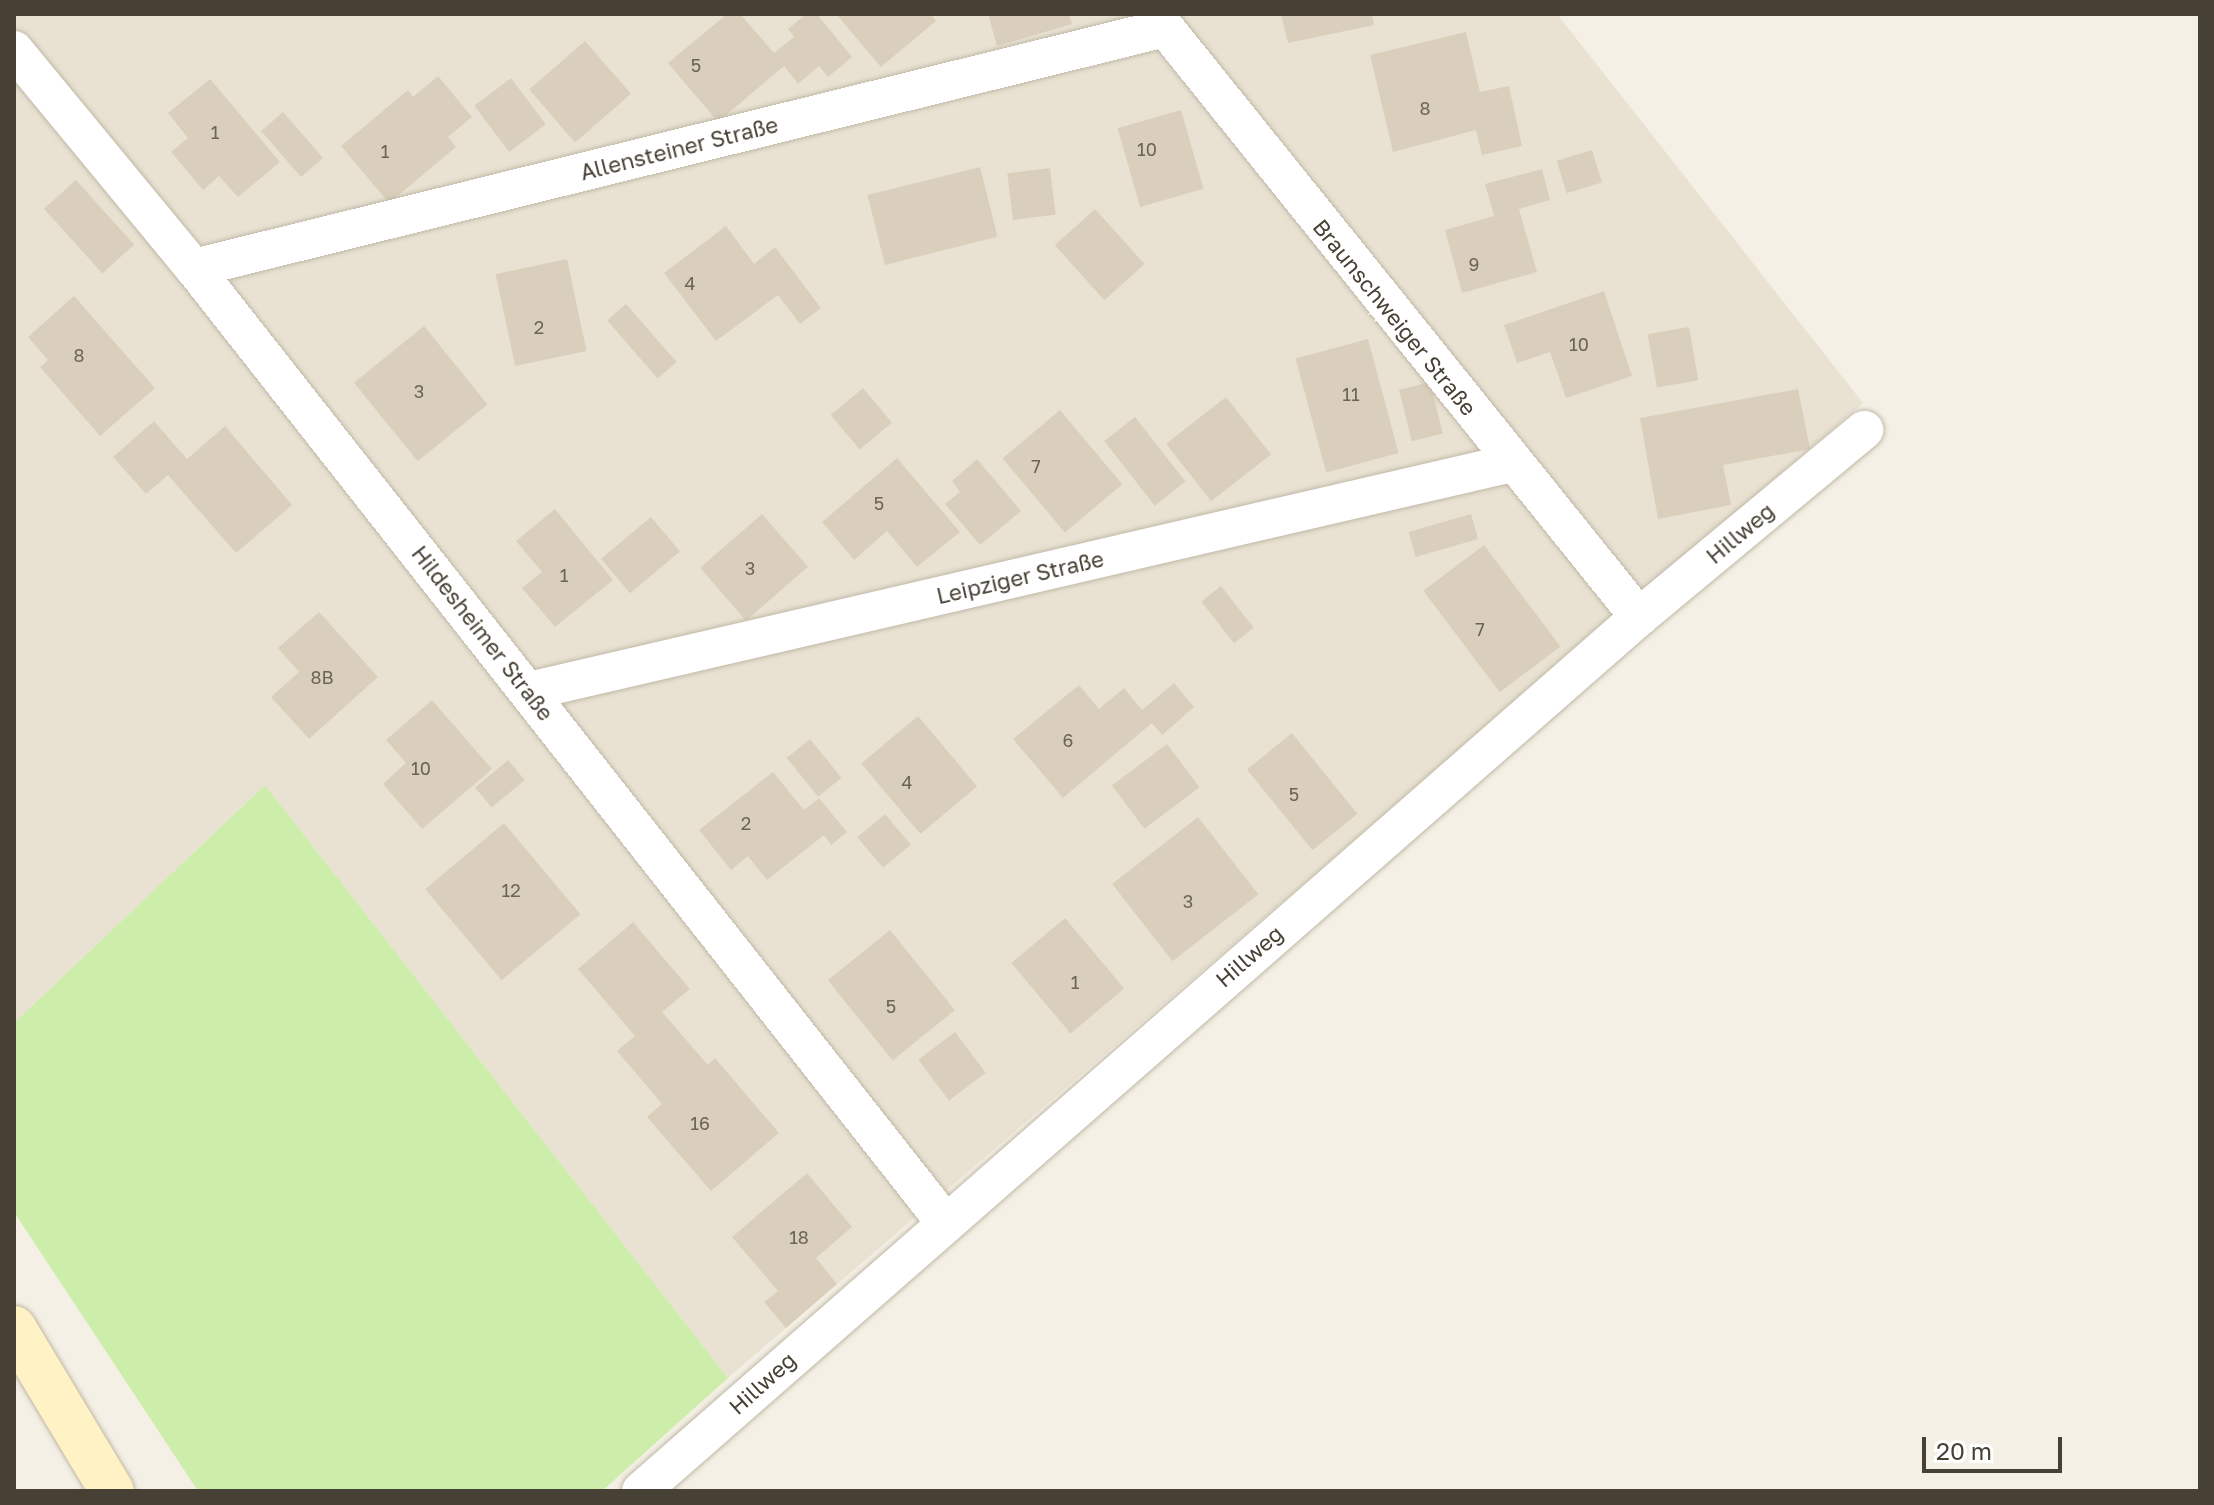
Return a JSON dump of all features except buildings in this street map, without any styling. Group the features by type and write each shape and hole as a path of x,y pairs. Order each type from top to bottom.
{"main road":[{"path":"14,1328 112,1491"}],"street":[{"name":"Allensteiner Straße","path":"194,268 1160,21"},
{"name":"Braunschweiger Straße","path":"1160,21 1512,463 1639,617"},
{"name":"Hildesheimer Straße","path":"14,50 194,268 944,1221"},
{"name":"Hillweg","path":"641,1491 944,1221 1639,617 1864,430"},
{"name":"Leipziger Straße","path":"529,691 1512,463"}],"shaded area":[{"path":"14,14 1557,14 1863,403 728,1378 265,785 14,1023"}],"green space":[{"path":"265,785 728,1378 602,1491 198,1491 14,1212 14,1023"}]}
